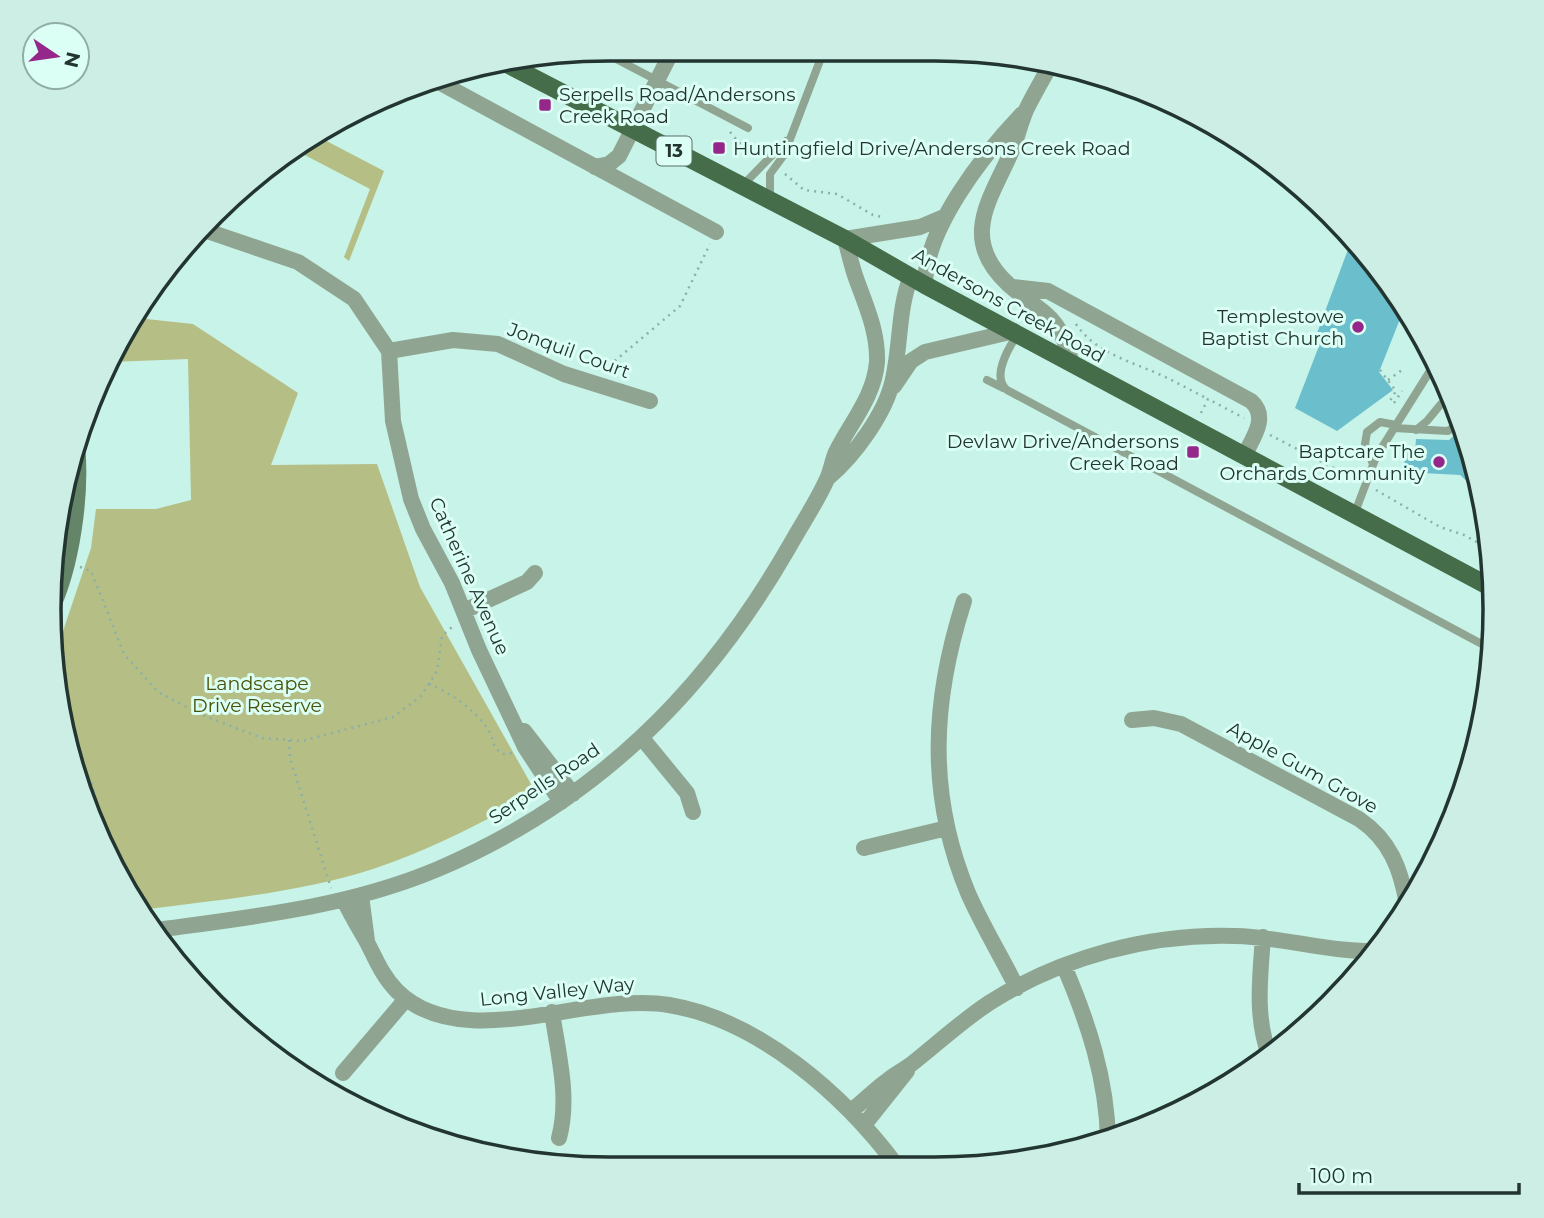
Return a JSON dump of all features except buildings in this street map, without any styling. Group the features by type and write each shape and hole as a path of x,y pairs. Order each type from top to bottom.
{"main road":[{"name":"Andersons Creek Road","path":"517,69 845,239 1072,364 1482,583"}],"street":[{"path":"595,167 617,159 667,61"},
{"name":"Serpells Road","path":"1046,73 1026,110 1014,145 989,197 983,219 984,242 997,272 1053,318 1064,337 1072,364"},
{"path":"446,86 716,232"},
{"name":"Serpells Road","path":"886,399 894,374 902,304 926,270 931,250 946,216 986,154 1026,110"},
{"path":"845,239 920,227 946,216"},
{"path":"212,233 298,262 354,299 389,351"},
{"name":"Serpells Road","path":"845,239 876,341 877,363 869,412"},
{"path":"1011,286 1048,291 1251,401 1259,410 1258,427 1244,456"},
{"name":"Serpells Road","path":"165,929 281,914 361,895 460,859 507,835 567,798 642,738 701,675 739,628 828,478 834,455 869,412 886,399 908,365 921,354 1016,333"},
{"name":"Jonquil Court","path":"389,351 453,340 498,344 564,374 650,401"},
{"name":"Catherine Avenue","path":"389,351 393,421 411,499 525,747 567,798"},
{"path":"62,576 67,562 75,490"},
{"path":"465,613 527,582 535,573"},
{"path":"964,601 948,655 939,713 940,780 947,828 969,894 1017,988"},
{"name":"Catherine Avenue","path":"510,713 567,798"},
{"name":"Apple Gum Grove","path":"1132,720 1166,720 1194,730 1359,819 1377,833 1391,852 1404,891"},
{"path":"642,738 687,793 693,812"},
{"path":"864,848 947,828"},
{"name":"Long Valley Way","path":"361,895 367,943"},
{"name":"Long Valley Way","path":"340,901 387,980 406,999 426,1011 463,1021 486,1021 626,1002 668,1004 709,1016 786,1057 851,1111 890,1157"},
{"path":"851,1111 966,1019 1017,988 1092,956 1155,942 1210,936 1263,937 1363,951"},
{"path":"1263,937 1259,1009 1266,1045"},
{"path":"1065,966 1096,1051 1107,1129"},
{"path":"343,1073 406,999"},
{"path":"552,1012 564,1095 559,1138"},
{"path":"864,1125 912,1064"}],"lane":[{"path":"620,61 748,128"},
{"path":"742,186 770,163 790,136 820,61"},
{"path":"770,163 770,201"},
{"path":"1007,390 1000,377 1016,333"},
{"path":"1354,516 1373,464 1429,373"},
{"path":"987,380 1482,644"},
{"path":"1416,430 1439,404 1443,404"},
{"path":"1373,464 1365,444 1367,432 1380,422 1440,432 1452,428"}],"path":[{"path":"730,118 729,130 747,151 770,163 804,191 836,194 873,215 887,217"},
{"path":"590,383 680,306 716,232"},
{"path":"1069,302 1070,313 1084,335 1118,358 1156,373 1208,399 1440,527 1479,543"},
{"path":"1380,370 1396,391 1388,404"},
{"path":"1388,380 1402,370"},
{"path":"1193,429 1208,399"},
{"path":"67,562 90,571 124,654 158,692 202,715 262,738 302,741 393,717 421,696 437,671 442,636 465,613"},
{"path":"429,684 454,697 470,710 489,732 494,747 502,754 513,753 525,747"},
{"path":"289,740 290,758 340,901"},
{"path":"88,777 95,799"}],"green space":[{"path":"326,141 384,171 349,261 344,257 370,189 304,155"},
{"name":"Landscape Drive Reserve","path":"145,319 193,324 298,393 271,465 377,464 420,587 531,784 528,797 452,837 373,869 287,890 151,909 118,851 90,785 72,716 62,635 91,548 96,509 156,509 191,500 188,359 121,362"}],"place":[{"name":"Serpells Road/Andersons Creek Road","path":"545,105"},
{"name":"Huntingfield Drive/Andersons Creek Road","path":"719,148"},
{"name":"Templestowe Baptist Church","path":"1358,327"},
{"name":"Devlaw Drive/Andersons Creek Road","path":"1193,452"},
{"name":"Baptcare The Orchards Community","path":"1439,462"}]}
